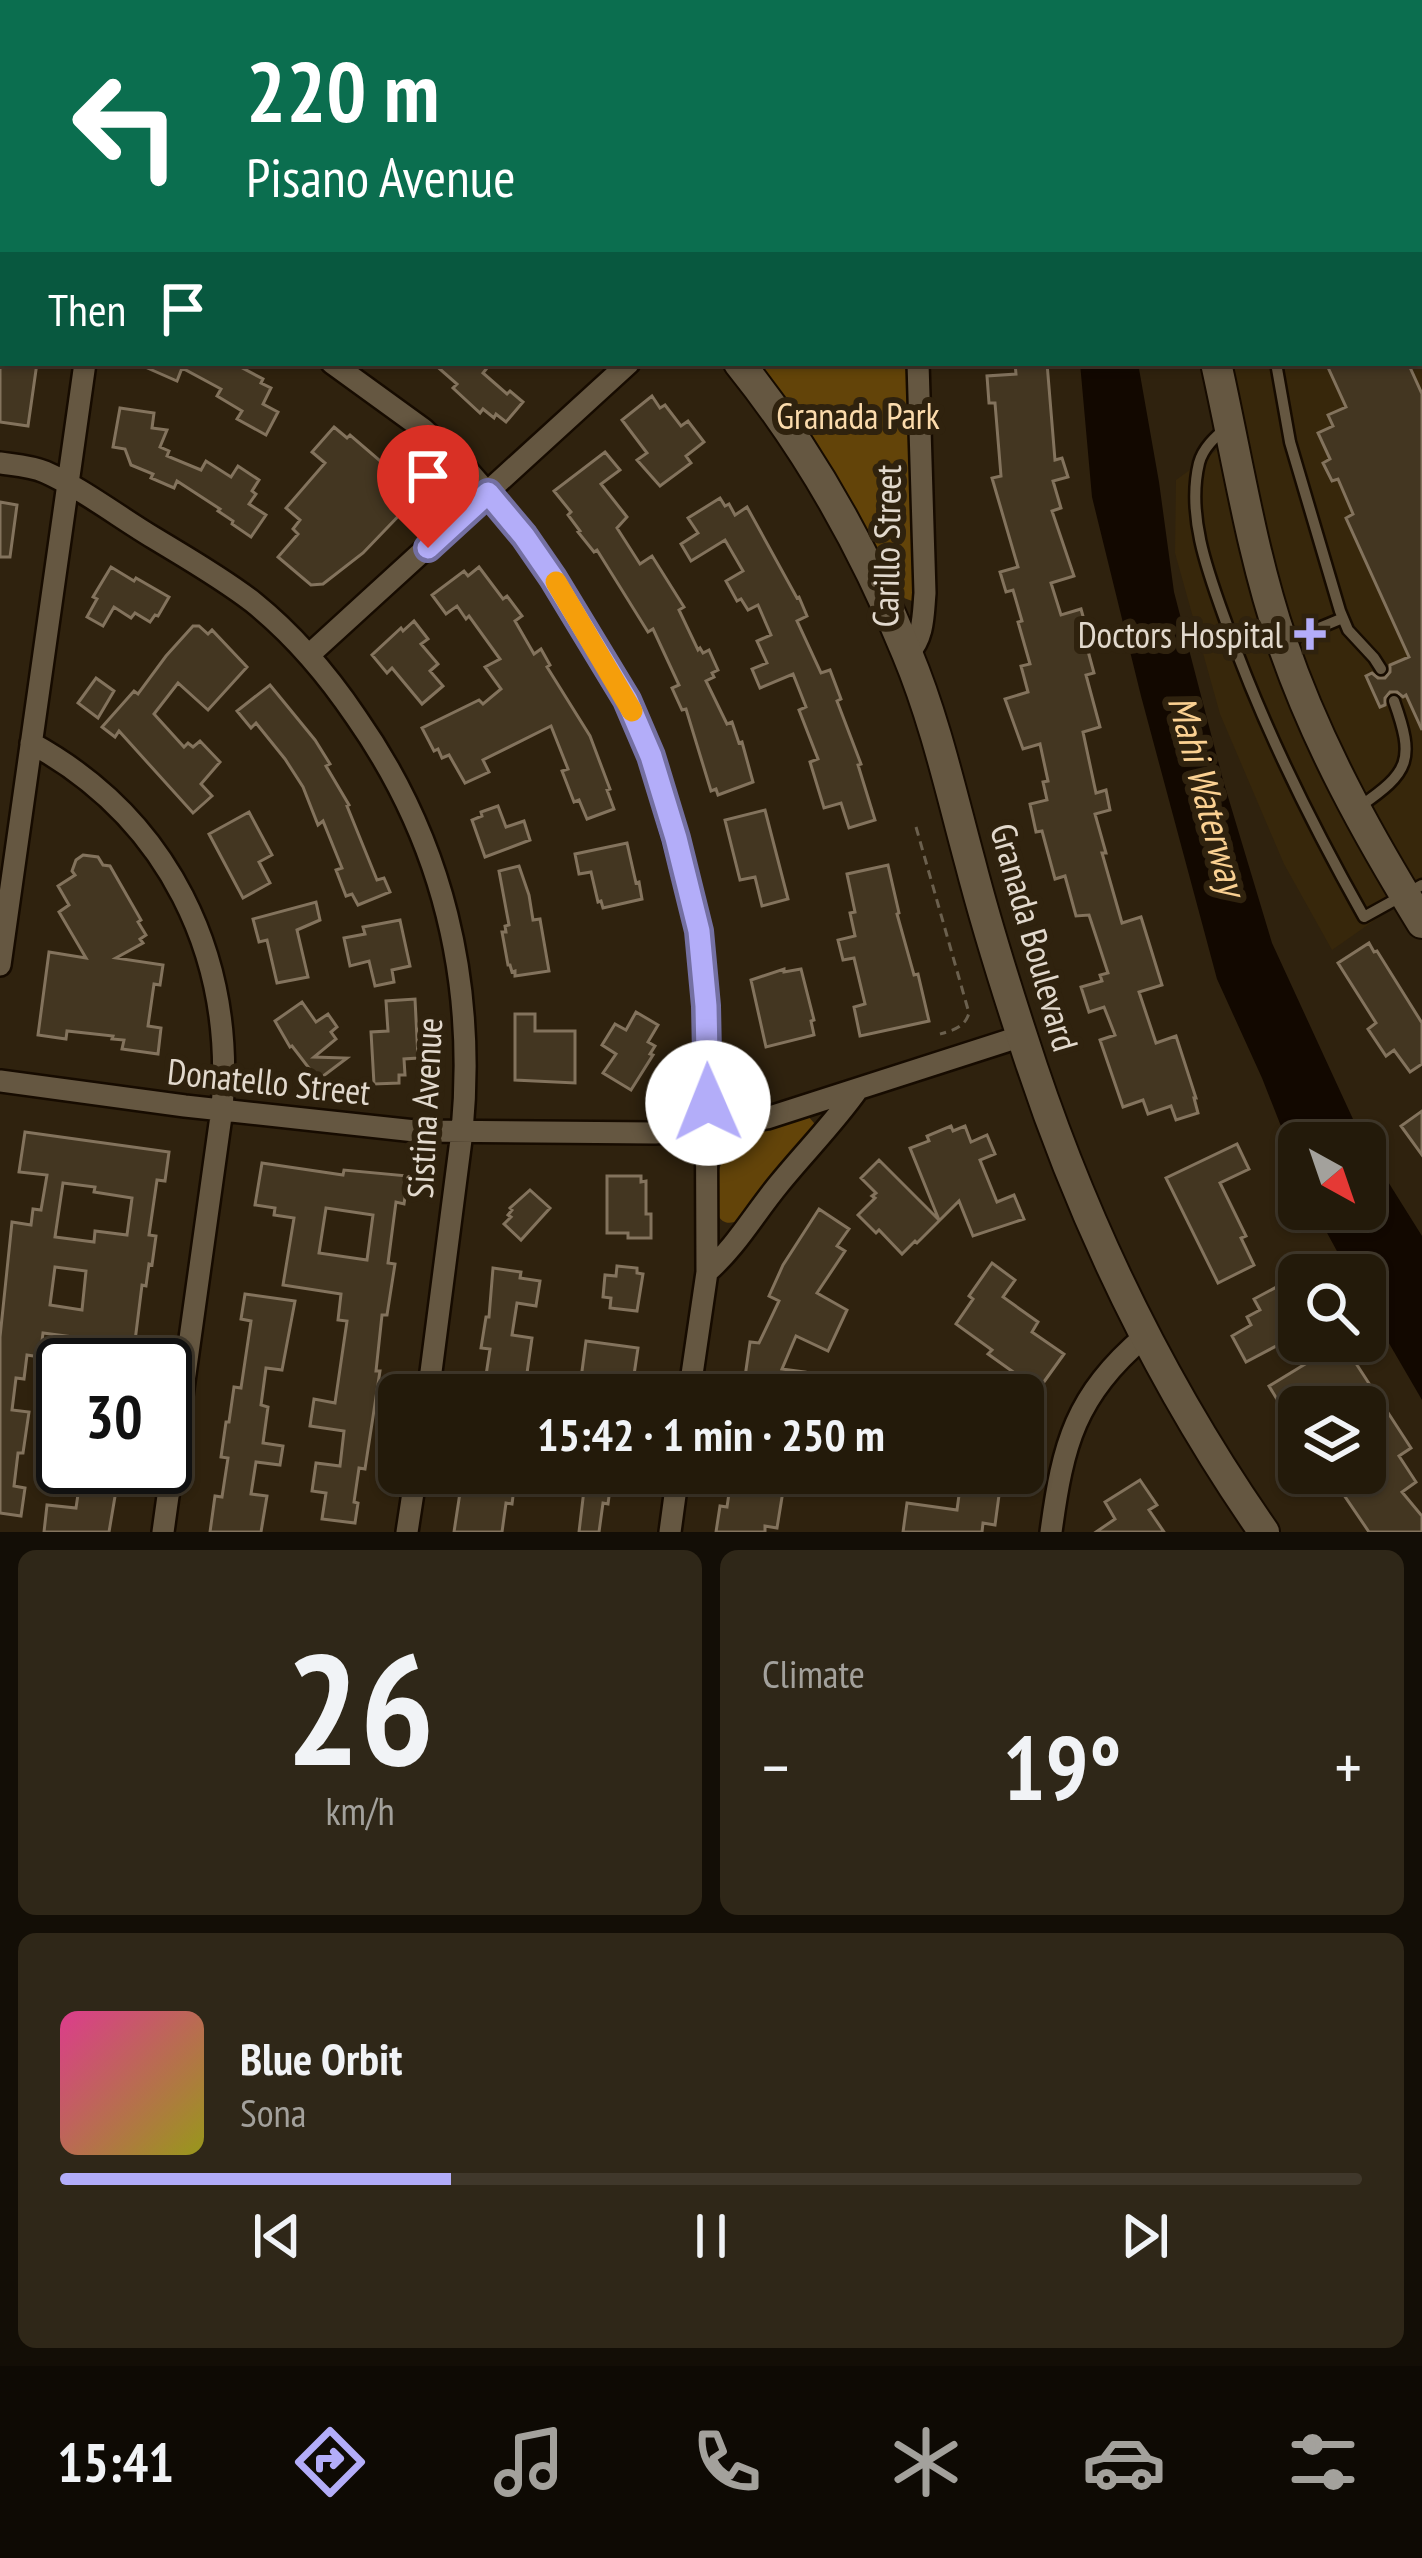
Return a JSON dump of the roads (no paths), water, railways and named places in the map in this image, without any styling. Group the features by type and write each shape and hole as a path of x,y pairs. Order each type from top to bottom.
{"street":[{"path":"0,964 85,366"},
{"path":"336,366 423,429 524,536 627,700 651,756 699,931 706,1006 707,1272 692,1374"},
{"path":"310,655 626,366"},
{"name":"Granada Boulevard","path":"745,366 828,491 908,654 931,718 1022,1036 1070,1172 1145,1336 1201,1437 1264,1532"},
{"name":"Carillo Street","path":"908,654 922,627 925,593 918,366"},
{"path":"1217,366 1256,552 1282,643 1311,719 1356,809 1413,890 1422,923"},
{"name":"Sistina Avenue","path":"0,463 45,472 253,602 310,655 399,785 435,869 465,1018 462,1132 431,1374"},
{"path":"31,743 115,803 149,841 194,919 218,1002 225,1060 222,1109 163,1532"},
{"name":"Donatello Street","path":"0,1081 415,1130 655,1132 767,1118 1022,1036"},
{"path":"707,1272 857,1089"},
{"path":"1051,1532 1061,1466 1076,1420 1110,1367 1145,1336"},
{"path":"407,1532 413,1494"},
{"path":"670,1532 675,1494"}],"lane":[{"path":"1277,366 1291,442 1343,618 1381,669"},
{"path":"1230,425 1200,458 1196,486 1199,532 1209,574 1240,660 1316,832 1364,917 1413,890"},
{"path":"1282,643 1343,618"},
{"path":"1356,809 1386,788 1406,763 1406,743 1394,700"}],"water":[{"name":"Mahi Waterway","path":"1080,366 1139,366 1174,592 1223,780 1272,943 1354,1122 1279,1122 1217,979 1092,497"},
{"path":"1386,1179 1422,1236 1422,1400 1386,1338 1386,1254 1339,1254 1325,1230 1386,1230"}],"place":[{"name":"Doctors Hospital","path":"1310,634"}],"park label":[{"name":"Granada Park","path":"858,415"}]}
